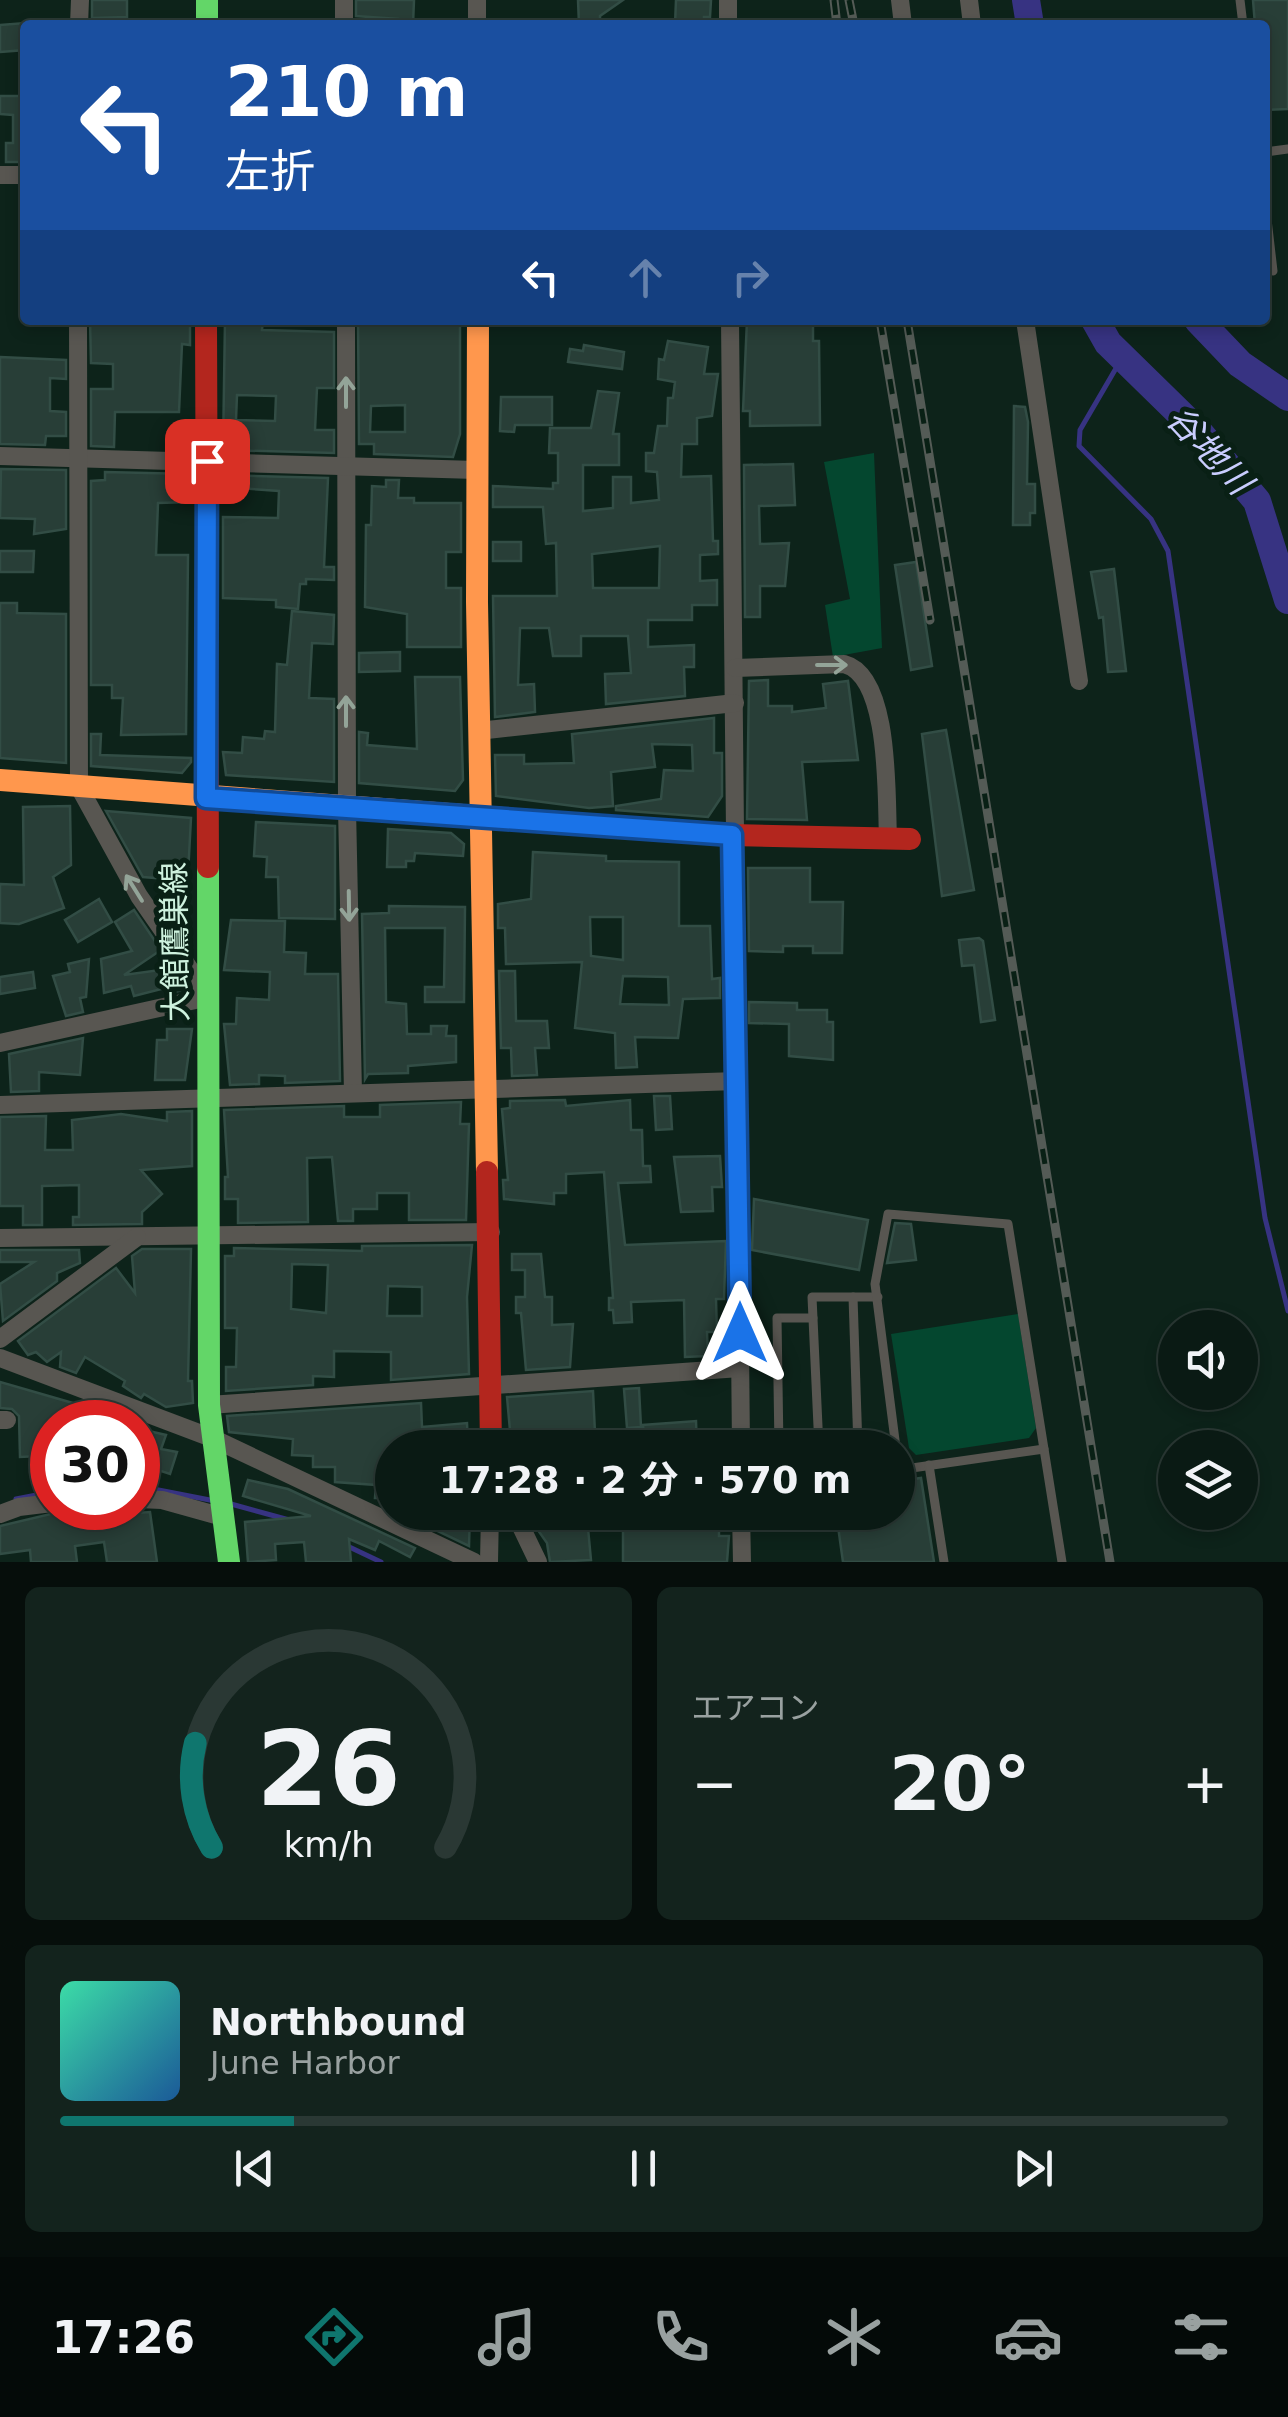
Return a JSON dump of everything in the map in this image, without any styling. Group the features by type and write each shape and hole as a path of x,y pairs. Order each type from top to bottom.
{"street":[{"path":"0,1043 209,997 138,896 79,786 78,325"},
{"name":"大館鷹巣線","path":"206,325 209,1405 229,1562"},
{"path":"346,325 346,808 353,1093"},
{"path":"478,325 478,814 488,1090 491,1430"},
{"path":"730,325 735,703 732,835 741,1430"},
{"path":"1026,325 1079,681"},
{"path":"0,456 476,470"},
{"path":"0,780 732,835 899,839 868,678 857,667 844,664 734,668"},
{"path":"478,731 735,703"},
{"path":"0,1105 738,1081"},
{"path":"0,1238 490,1232"},
{"path":"0,1339 138,1236"},
{"path":"0,1358 212,1438 474,1562"},
{"path":"209,1405 740,1368"},
{"path":"160,1500 222,1506"},
{"path":"0,1514 30,1506"},
{"path":"489,1562 490,1530"},
{"path":"523,1530 538,1562"},
{"path":"741,1530 742,1562"}],"lane":[{"path":"1270,240 1274,270"},
{"path":"894,1430 876,1284 888,1214 1008,1224 1062,1562"},
{"path":"853,1297 857,1430"},
{"path":"818,1430 812,1298 878,1297"},
{"path":"779,1430 777,1318 814,1318"},
{"path":"915,1467 1044,1448"},
{"path":"928,1465 944,1562"}],"green space":[{"path":"874,453 882,648 833,657 825,605 850,599 824,462"},
{"path":"1018,1314 1036,1428 1029,1438 916,1455 915,1430 906,1430 891,1334"}],"building":[{"path":"92,0 127,0 127,17 92,18"},
{"path":"356,0 414,0 413,20 356,16"},
{"path":"578,0 623,0 600,16 600,20 579,20"},
{"path":"676,0 711,0 710,17 675,20"},
{"path":"1253,0 1288,0 1288,109 1270,110 1270,20 1255,20"},
{"path":"20,23 20,50 0,52 0,25"},
{"path":"0,96 20,96 20,162 6,162 6,143 13,143 13,115 0,114"},
{"path":"90,325 190,325 190,345 182,344 179,412 115,412 114,447 91,446 91,389 113,389 113,364 91,363"},
{"path":"225,325 334,332 334,388 317,388 315,430 334,430 334,453 223,450","holes":["237,395 276,396 275,421 236,420"]},
{"path":"358,325 460,325 460,434 453,457 374,454 374,444 359,444","holes":["405,405 405,432 370,432 371,406"]},
{"path":"747,325 813,325 813,341 819,341 820,425 750,426 750,411 743,411"},
{"path":"668,341 708,347 704,374 718,374 712,416 697,418 697,444 682,444 681,477 711,476 713,541 718,541 718,554 700,555 700,581 717,580 717,605 692,605 692,620 648,620 648,647 694,645 694,667 684,667 685,696 606,704 605,674 631,673 628,636 581,636 581,656 553,656 549,628 520,628 518,685 534,684 535,712 495,717 493,596 557,596 556,543 546,544 543,507 493,507 493,486 553,489 553,483 558,483 558,453 549,453 550,428 591,428 598,391 619,393 613,434 619,434 619,465 583,465 583,511 613,508 613,477 631,477 631,503 659,500 657,472 646,471 646,453 654,453 658,426 667,426 668,398 673,398 675,382 658,379 659,359 664,360","holes":["660,546 659,588 593,588 592,554"]},
{"path":"584,345 624,352 622,369 568,362 570,349 583,351"},
{"path":"0,357 66,360 66,379 50,378 50,411 66,412 66,436 46,436 45,445 0,444"},
{"path":"501,397 552,397 552,425 515,425 514,432 500,431"},
{"path":"1014,406 1025,407 1028,422 1027,484 1035,484 1035,513 1030,513 1030,525 1013,525"},
{"path":"793,464 795,505 759,506 760,544 789,543 785,586 760,586 760,617 745,617 744,465"},
{"path":"1,469 66,470 66,529 34,534 35,519 0,518"},
{"path":"105,472 190,474 190,502 158,503 156,555 188,555 186,734 121,735 123,698 112,698 112,685 91,685 91,481 105,480"},
{"path":"223,475 328,478 324,567 334,567 334,580 306,579 306,584 300,584 298,609 276,607 276,600 223,598 223,517 278,518 279,491 223,487"},
{"path":"386,480 399,480 398,498 414,498 414,503 461,503 461,552 446,552 446,588 461,588 461,647 407,647 407,614 365,607 366,525 371,525 372,486 386,487"},
{"path":"493,542 521,542 521,561 493,561"},
{"path":"0,551 34,551 33,572 0,572"},
{"path":"916,562 932,666 911,670 895,565"},
{"path":"1114,569 1126,671 1108,672 1103,617 1099,618 1091,572"},
{"path":"0,603 17,603 17,613 66,614 66,763 0,758"},
{"path":"292,611 334,615 333,644 312,643 309,698 334,699 334,782 226,775 223,752 242,753 243,737 264,739 265,731 275,732 277,664 287,665"},
{"path":"400,652 400,671 359,672 359,653"},
{"path":"415,677 460,677 463,780 455,791 359,783 359,732 368,733 367,745 417,749"},
{"path":"768,680 768,706 792,706 792,712 826,708 823,684 848,681 858,760 802,762 807,820 747,819 749,681"},
{"path":"714,718 714,753 722,753 722,796 708,817 616,810 616,806 661,799 664,770 693,771 692,745 652,744 655,767 611,772 613,806 589,808 496,796 495,755 524,755 524,764 574,763 572,734"},
{"path":"946,730 974,890 942,896 922,734"},
{"path":"91,734 101,734 100,755 191,758 191,762 182,773 91,766"},
{"path":"70,806 71,865 53,877 64,908 19,924 0,923 0,884 24,885 23,807"},
{"path":"106,811 191,818 186,912 166,911 167,879 143,877"},
{"path":"256,822 335,826 335,919 279,918 278,877 266,877 267,857 254,856"},
{"path":"388,829 451,833 464,844 463,856 415,853 414,861 406,861 406,867 387,867"},
{"path":"533,852 606,856 606,861 679,862 679,926 710,926 712,979 720,978 720,998 683,999 678,1038 635,1037 637,1067 616,1068 615,1033 575,1028 582,962 506,964 505,928 498,928 498,904 531,899","holes":["590,917 623,917 623,960 591,956","623,976 668,977 669,1005 620,1004"]},
{"path":"748,868 810,868 810,902 843,902 842,953 813,953 813,946 783,946 783,952 749,951"},
{"path":"99,899 112,922 78,942 65,920"},
{"path":"389,906 465,907 464,1002 425,1002 425,987 444,987 445,928 385,928 386,1002 406,1004 407,1034 431,1034 431,1026 447,1026 446,1036 456,1036 456,1062 408,1066 408,1073 368,1074 365,1079 362,914 389,913"},
{"path":"134,910 161,950 124,975 174,968 187,989 170,993 169,987 134,996 131,986 104,993 101,959 132,951 115,922"},
{"path":"231,920 285,921 284,952 306,953 305,974 338,974 340,1081 285,1083 285,1076 259,1075 259,1084 230,1085 224,1024 236,1024 237,998 269,1000 270,972 224,970"},
{"path":"959,940 983,941 995,1020 981,1022 974,965 962,966"},
{"path":"89,959 86,997 80,998 83,1012 66,1016 53,976 70,972 68,964"},
{"path":"499,971 515,971 516,1021 547,1021 549,1048 535,1048 537,1075 512,1076 511,1048 501,1048"},
{"path":"33,972 35,988 0,994 0,977"},
{"path":"749,1002 797,1003 797,1010 827,1010 827,1022 833,1022 833,1060 789,1056 789,1024 749,1023"},
{"path":"167,1029 192,1029 185,1080 155,1080 157,1040 167,1040"},
{"path":"83,1038 80,1075 39,1072 39,1091 11,1092 9,1054"},
{"path":"654,1096 670,1096 672,1129 656,1130"},
{"path":"565,1100 566,1106 630,1100 631,1130 642,1130 643,1166 650,1166 651,1182 618,1183 625,1245 726,1241 724,1299 716,1299 717,1332 707,1332 708,1356 685,1357 684,1300 631,1302 632,1322 614,1323 613,1310 609,1310 609,1298 613,1298 604,1172 566,1174 566,1193 554,1193 554,1204 504,1199 503,1180 508,1180 502,1109 510,1108 510,1101"},
{"path":"461,1102 460,1124 469,1124 466,1220 409,1220 409,1193 377,1193 377,1209 353,1209 353,1221 338,1221 332,1157 307,1158 308,1222 238,1223 238,1199 225,1199 228,1177 224,1110 344,1106 344,1117 380,1117 380,1105"},
{"path":"192,1111 192,1166 141,1170 162,1194 142,1212 142,1224 73,1225 73,1217 79,1217 79,1185 42,1186 42,1225 23,1225 23,1206 0,1206 0,1117 46,1116 45,1150 73,1150 72,1120 121,1114 167,1121 167,1112"},
{"path":"720,1156 722,1187 712,1187 713,1211 681,1212 674,1157"},
{"path":"754,1199 868,1220 859,1270 752,1250"},
{"path":"895,1223 911,1224 916,1260 887,1263"},
{"path":"472,1245 467,1297 469,1374 391,1380 391,1352 334,1351 334,1377 313,1376 313,1385 226,1391 226,1367 236,1367 237,1328 225,1328 225,1256 234,1256 234,1248 362,1251 362,1246","holes":["292,1264 328,1265 326,1313 291,1309","388,1286 422,1287 422,1316 387,1316"]},
{"path":"142,1249 191,1249 188,1381 192,1381 193,1403 166,1407 144,1394 141,1398 123,1386 125,1381 85,1357 76,1373 60,1367 61,1352 47,1362 36,1352 28,1355 18,1341 116,1268 135,1293 132,1256"},
{"path":"0,1250 79,1250 80,1263 57,1273 57,1281 3,1321 0,1284 34,1262 0,1262"},
{"path":"512,1254 541,1254 545,1297 552,1297 552,1325 573,1324 570,1367 526,1370 521,1313 516,1313 516,1297 525,1297 525,1270 512,1270"},
{"path":"0,1382 62,1400 30,1400 30,1456 20,1457 19,1416 12,1409 0,1408"},
{"path":"639,1388 641,1427 627,1428 624,1389"},
{"path":"593,1391 595,1430 510,1430 507,1397"},
{"path":"421,1403 422,1427 467,1423 467,1430 375,1430 375,1485 335,1482 335,1467 313,1467 313,1456 292,1455 293,1439 229,1432 227,1416"},
{"path":"696,1421 696,1430 643,1430 643,1425"},
{"path":"160,1434 166,1435 161,1449 177,1452 170,1474 160,1471"},
{"path":"921,1478 934,1562 843,1562 839,1530 915,1530 915,1479"},
{"path":"248,1480 288,1489 415,1548 410,1557 379,1541 375,1550 349,1539 351,1562 306,1562 304,1542 275,1544 276,1560 248,1562 245,1522 311,1516 243,1496"},
{"path":"30,1519 30,1530 153,1530 157,1562 107,1562 104,1542 75,1546 77,1562 31,1562 30,1550 0,1554 0,1526"},
{"path":"436,1530 469,1530 469,1546"},
{"path":"538,1530 588,1530 591,1560 550,1562 547,1543"},
{"path":"623,1530 719,1530 719,1536 729,1536 727,1562 623,1562"}],"waterway":[{"path":"1026,0 1029,20"},
{"name":"谷地川","path":"1098,325 1108,343 1198,431 1257,501 1288,600"},
{"path":"1203,325 1240,364 1288,397"},
{"path":"1122,358 1080,430 1079,446 1151,519 1168,551 1265,1218 1288,1311"},
{"path":"160,1490 215,1501"},
{"path":"16,1499 30,1496"},
{"path":"231,1504 293,1521"},
{"path":"343,1544 381,1562"}],"railway":[{"path":"834,0 836,20"},
{"path":"849,0 853,20"},
{"path":"881,325 930,620"},
{"path":"908,325 1110,1562"}],"traffic: fast":[{"path":"207,0 207,20"},
{"path":"208,867 209,1405 229,1562"}],"traffic: slow":[{"path":"478,325 477,602 487,1172"},
{"path":"0,780 555,822"}],"traffic: jam":[{"path":"206,325 208,867"},
{"path":"555,822 732,835 910,839"},
{"path":"487,1172 491,1430"}],"route":[{"path":"207,461 206,798 478,814 732,835 740,1333"}]}
